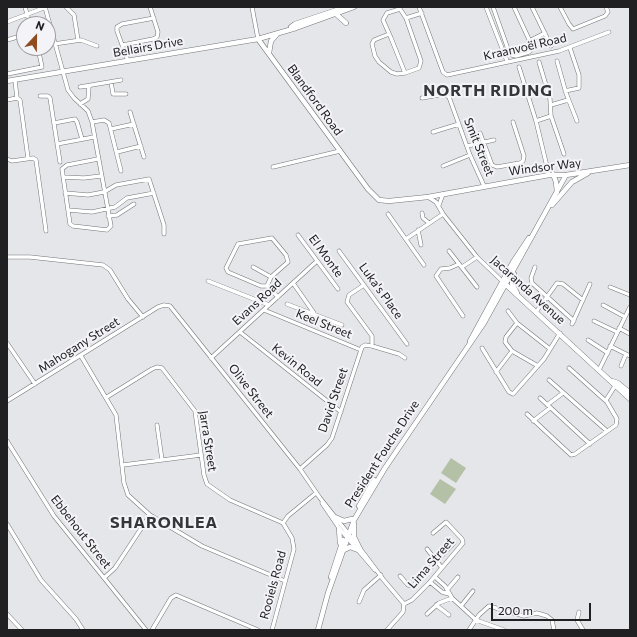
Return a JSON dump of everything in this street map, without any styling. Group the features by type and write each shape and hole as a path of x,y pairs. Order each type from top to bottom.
{"street":[{"path":"25,7 28,15"},
{"path":"7,22 46,7"},
{"path":"66,7 74,15 78,40"},
{"path":"123,45 156,39 158,32 150,7"},
{"name":"Blandford Road","path":"252,7 258,39 376,199"},
{"name":"Bellairs Drive","path":"290,28 295,24 346,7"},
{"name":"Bellairs Drive","path":"7,81 258,39 354,7"},
{"path":"406,18 422,13 419,7"},
{"path":"486,7 507,61"},
{"path":"492,7 512,55 531,51 533,48 514,7"},
{"path":"532,7 551,46"},
{"path":"560,7 569,24 573,28 605,16 608,12 606,7"},
{"path":"389,34 373,42 372,46 375,56 393,73 404,73 419,68 421,65 406,18 400,9 387,13 383,20 389,34 404,73"},
{"name":"Kraanvoël Road","path":"422,13 444,73 449,74 507,61 521,60 570,48 609,32"},
{"path":"336,14 346,23"},
{"path":"128,61 117,31 118,25 154,18"},
{"path":"269,53 271,41 281,31"},
{"path":"529,41 545,33"},
{"path":"56,44 84,40 97,46"},
{"path":"565,91 579,88 579,75 570,48"},
{"path":"56,50 71,94 88,111 92,122 111,227 107,230 73,226 70,224 65,193 63,166 98,159"},
{"path":"7,74 42,67 40,56"},
{"path":"557,61 565,91 577,121"},
{"path":"539,62 551,105 551,116 564,154"},
{"path":"519,67 551,174 556,182 557,194"},
{"path":"15,80 17,98 20,100 28,158"},
{"path":"80,87 121,80"},
{"path":"110,82 113,94 126,94"},
{"path":"80,104 88,98 89,86"},
{"name":"Smit Street","path":"422,98 446,94 449,97 470,155 484,186"},
{"path":"40,96 50,97 60,162"},
{"path":"7,100 17,98"},
{"path":"551,105 568,100"},
{"path":"130,112 144,158"},
{"path":"536,121 551,116"},
{"path":"54,123 75,119 78,122 82,139"},
{"path":"92,122 100,120 107,121 111,129 121,171"},
{"path":"480,133 494,166 521,162 524,156 513,122"},
{"path":"111,129 134,124"},
{"path":"433,132 459,124"},
{"path":"57,144 94,137"},
{"path":"467,146 494,140"},
{"path":"117,152 140,146"},
{"path":"273,167 340,151"},
{"path":"443,166 470,155"},
{"path":"7,159 12,161 34,158 37,162 46,231"},
{"name":"Windsor Way","path":"405,199 551,174 566,175 630,165"},
{"path":"549,207 556,202 572,182 595,170"},
{"name":"President Fouche Drive","path":"468,346 476,328 517,265 566,175"},
{"path":"63,177 84,178 101,176"},
{"path":"65,193 88,195 104,192 116,185 146,179 150,180 164,225 164,234"},
{"name":"Windsor Way","path":"376,199 385,201 428,197 463,189"},
{"path":"68,210 92,212 107,209 127,198 154,193"},
{"path":"439,207 442,194"},
{"name":"Jacaranda Avenue","path":"428,197 439,207 477,257 504,284 560,333 630,399"},
{"path":"108,216 117,215 134,204"},
{"path":"422,213 423,218 429,223"},
{"path":"388,214 424,265"},
{"path":"406,239 443,214"},
{"path":"418,230 421,245"},
{"name":"President Fouche Drive","path":"353,520 496,302 517,256 534,232"},
{"name":"El Monte","path":"298,234 338,289"},
{"path":"267,286 271,277 285,266 288,260 274,239 243,242 236,246 226,268 228,272 261,286 267,286 278,297"},
{"name":"Luka's Place","path":"339,251 407,344"},
{"path":"449,251 477,287"},
{"path":"7,257 38,258 103,265 110,270 128,298 143,317"},
{"path":"462,267 477,257"},
{"name":"Evans Road","path":"212,358 317,261"},
{"path":"459,264 450,268 441,269 437,272 436,276 463,316"},
{"path":"517,265 512,282 521,299"},
{"path":"253,267 271,277"},
{"path":"535,267 531,282 573,322 590,284"},
{"path":"208,282 269,305"},
{"path":"536,312 554,285 559,282 583,300"},
{"path":"293,283 314,313"},
{"path":"364,285 349,296 347,302 372,336 372,346 399,354 405,358"},
{"path":"610,287 630,295"},
{"path":"496,302 505,292 515,294"},
{"path":"288,304 342,325"},
{"name":"Olive Street","path":"160,306 168,305 173,308 300,469 346,535"},
{"path":"603,305 625,317"},
{"name":"Mahogany Street","path":"7,401 160,306"},
{"path":"599,370 604,364 610,346 629,309"},
{"name":"Keel Street","path":"264,310 361,350 364,346 372,346"},
{"path":"508,311 517,323 550,349"},
{"path":"594,321 630,334"},
{"path":"517,323 505,340 512,350 538,366"},
{"name":"Kevin Road","path":"240,332 341,412"},
{"path":"482,348 509,392 513,394 538,366 560,333"},
{"path":"588,340 608,353"},
{"path":"7,343 35,384"},
{"path":"610,346 628,355 621,366"},
{"name":"David Street","path":"300,469 330,442 361,350"},
{"path":"496,372 512,350"},
{"path":"81,356 107,398 117,420 126,493 138,507 202,546 285,581"},
{"name":"Jarra Street","path":"107,398 152,369 157,367 162,368 195,411 204,478 212,489 230,500 283,523"},
{"path":"526,414 571,455 590,444 616,425 618,421 606,400 570,368"},
{"path":"549,380 607,431"},
{"name":"Jacaranda Avenue","path":"612,381 618,383 630,393"},
{"path":"606,400 615,386"},
{"path":"533,421 564,393"},
{"name":"President Fouche Drive","path":"318,630 340,551 353,520 385,464 434,396"},
{"path":"540,398 590,444"},
{"path":"157,425 162,460"},
{"name":"Ebbehout Street","path":"7,441 54,516 146,630"},
{"path":"123,465 201,455"},
{"path":"372,489 374,498"},
{"path":"283,523 288,516 316,493"},
{"name":"Olive Street","path":"320,498 339,528 404,604"},
{"path":"104,578 115,568 150,515"},
{"path":"334,517 344,521 353,520 354,537 359,550"},
{"name":"Lima Street","path":"387,630 403,612 404,604 412,600 435,577 462,546 463,541 446,522 433,533"},
{"name":"Rooiels Road","path":"272,630 294,546 283,523"},
{"path":"7,524 40,580 76,619 83,630"},
{"path":"339,528 340,551 350,547 359,550"},
{"path":"400,576 408,585 412,587 454,543"},
{"path":"427,549 442,568"},
{"path":"359,602 364,590 381,577"},
{"path":"435,577 452,598 476,620 504,630"},
{"path":"447,592 458,577"},
{"path":"430,582 447,592"},
{"path":"461,606 473,591"},
{"path":"152,630 172,598 176,595 258,630"},
{"path":"427,614 436,605 452,598"},
{"path":"436,605 449,615"},
{"path":"469,630 486,607 490,606 524,616 537,613 547,616 552,620 554,630"},
{"path":"579,612 577,620 583,630"},
{"path":"7,614 22,630"}],"green space":[{"path":"451,458 466,468 456,483 441,473"},
{"path":"440,479 456,489 445,504 430,494"}],"district":[{"name":"NORTH RIDING","path":"488,91"},
{"name":"SHARONLEA","path":"164,523"}]}
